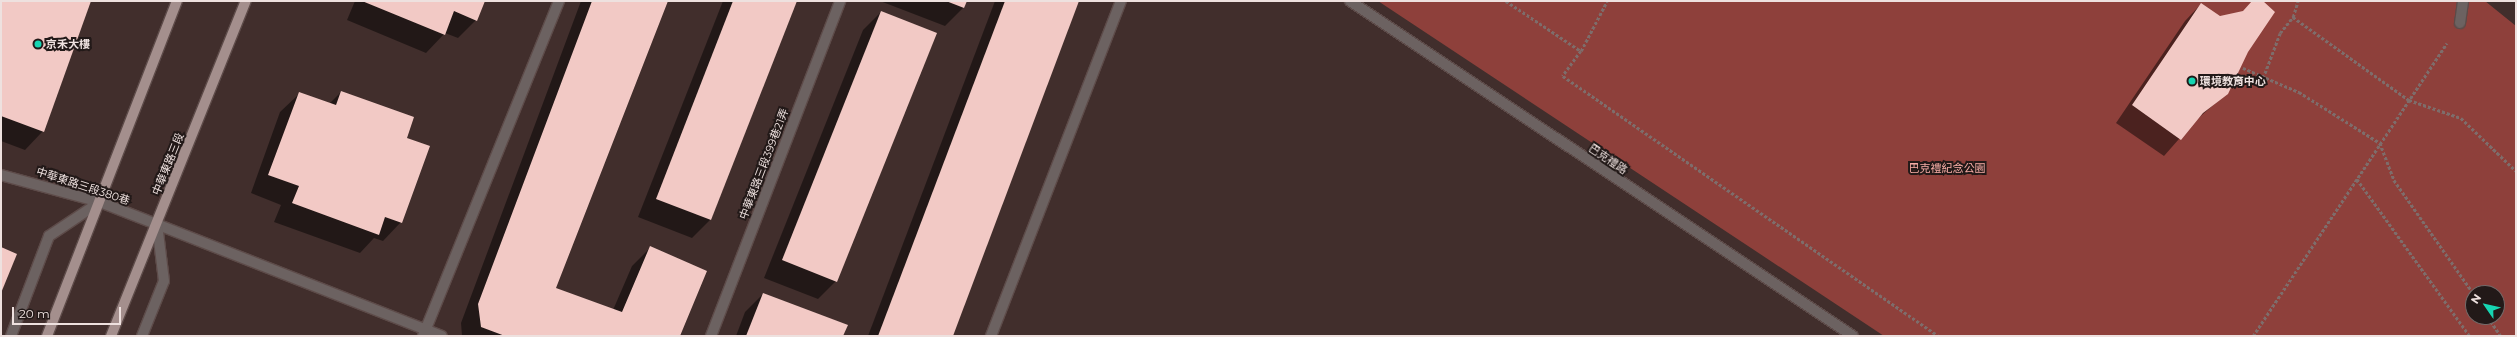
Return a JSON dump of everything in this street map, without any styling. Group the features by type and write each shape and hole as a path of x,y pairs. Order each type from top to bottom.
{"main road":[{"path":"47,336 177,1"},
{"name":"中華東路三段","path":"111,336 246,1"}],"street":[{"path":"425,333 559,1"},
{"name":"中華東路三段399巷21弄","path":"711,336 840,1"},
{"path":"990,336 1121,1"},
{"name":"巴克禮路","path":"1350,1 1853,336"},
{"path":"2460,23 2463,1"},
{"name":"中華東路三段380巷","path":"1,175 100,202 425,333 442,336"},
{"path":"11,336 49,236 100,202"},
{"path":"142,336 164,281 157,224"}],"path":[{"path":"1506,1 1581,51"},
{"path":"1607,1 1581,51 1563,76 1938,336"},
{"path":"2263,78 2280,33 2293,17 2298,1"},
{"path":"2293,17 2409,100 2461,118 2516,171"},
{"path":"2253,336 2460,23"},
{"path":"2243,68 2263,78 2299,92 2380,143 2394,180 2467,285"},
{"path":"2357,179 2470,336"},
{"path":"2493,325 2501,336"}],"green space":[{"name":"巴克禮紀念公園","path":"1378,1 2485,1 2516,26 2516,336 1884,336"}],"building":[{"name":"京禾大樓","path":"1,1 91,1 44,132 1,116"},
{"path":"362,1 485,1 477,21 454,11 445,35"},
{"path":"592,1 668,1 556,288 622,312 650,246 707,271 680,336 505,336 481,327 478,304"},
{"path":"733,1 797,1 711,220 656,199"},
{"path":"946,1 967,1 964,8"},
{"path":"1005,1 1079,1 953,336 878,336"},
{"name":"環境教育中心","path":"2252,1 2263,1 2275,12 2248,52 2228,94 2203,113 2181,140 2132,105 2201,3 2220,16 2243,11"},
{"path":"881,11 937,33 837,282 782,260"},
{"path":"341,91 414,117 407,138 430,146 402,223 385,217 379,235 292,203 299,186 268,175 299,92 336,105"},
{"path":"1,247 17,254 1,293"},
{"path":"763,293 848,325 843,336 746,336"}],"place":[{"name":"京禾大樓","path":"38,44"},
{"name":"環境教育中心","path":"2192,81"}]}
